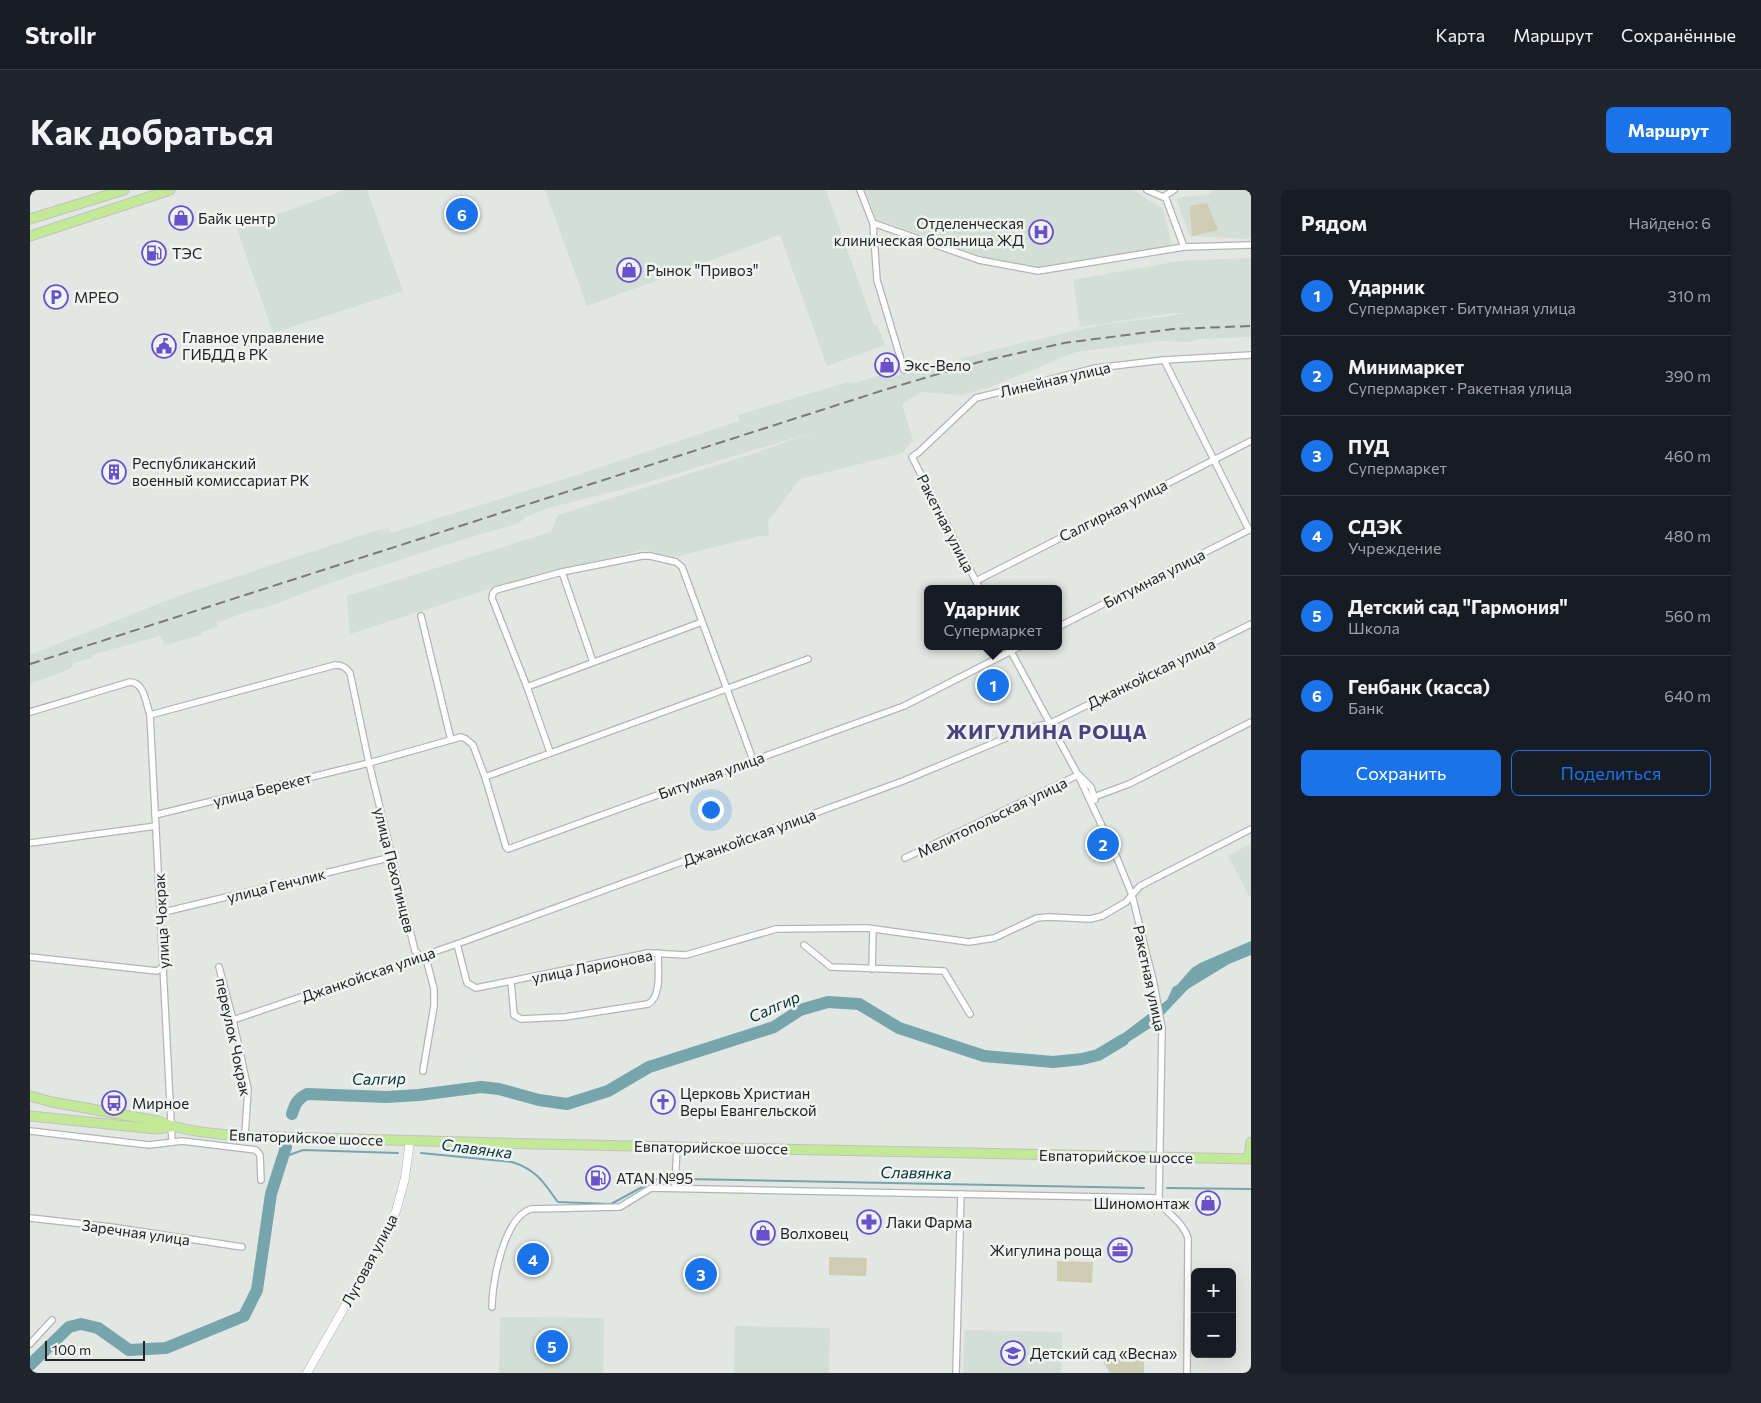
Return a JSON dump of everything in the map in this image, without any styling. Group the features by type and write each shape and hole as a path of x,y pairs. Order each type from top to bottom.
{"main road":[{"path":"30,219 124,190"},
{"path":"30,236 170,190"},
{"path":"30,241 62,224"},
{"name":"Евпаторийское шоссе","path":"30,1096 158,1121 206,1133 245,1136 1250,1158"},
{"name":"Евпаторийское шоссе","path":"30,1116 156,1129 172,1126"},
{"name":"Луговая улица","path":"307,1373 374,1255 396,1211 405,1178 410,1140"},
{"path":"1250,1158 1251,1142"}],"street":[{"path":"860,190 873,223 877,280 904,370"},
{"path":"1147,190 1158,196 1165,196 1174,190"},
{"path":"1165,196 1184,247"},
{"path":"873,223 979,260 1038,270 1184,247 1251,245"},
{"name":"Линейная улица","path":"912,457 976,398 1096,368 1164,360 1251,355"},
{"path":"1164,360 1250,530"},
{"name":"Салгирная улица","path":"976,581 1251,441"},
{"name":"Ракетная улица","path":"912,457 937,509 978,585"},
{"name":"Битумная улица","path":"1062,625 1250,530"},
{"path":"550,752 492,595 496,590 562,572 646,555 676,562 682,567 753,760"},
{"path":"562,572 593,662"},
{"path":"420,616 451,740"},
{"path":"527,687 702,622"},
{"name":"Джанкойская улица","path":"234,1020 457,944 903,780 1030,728 1051,724 1251,624"},
{"name":"Битумная улица","path":"466,739 473,745 485,777 506,848 508,849 904,706 1007,650"},
{"name":"Ракетная улица","path":"1010,650 1094,807 1132,895 1162,1028 1159,1198"},
{"path":"485,777 808,659"},
{"name":"улица Пехотинцев","path":"150,715 335,665 344,666 350,673 368,763 415,952 427,962 434,989 434,1006 423,1071"},
{"name":"улица Чокрак","path":"30,712 130,682 136,682 140,686 150,715 172,1141"},
{"path":"1094,797 1129,784 1251,722"},
{"name":"улица Берекет","path":"155,815 368,763 462,737 466,739"},
{"name":"Ракетная улица","path":"1078,775 1091,787 1094,807"},
{"name":"Мелитопольская улица","path":"905,858 1078,775"},
{"path":"30,843 156,826"},
{"name":"улица Ларионова","path":"457,944 467,983 480,988 648,953 686,955 776,929 873,929 969,942 994,938 1037,918 1090,919 1102,916 1126,902 1140,886 1251,829"},
{"name":"улица Генчлик","path":"160,913 392,856"},
{"path":"872,968 873,929"},
{"path":"804,945 831,967 944,971 970,1014"},
{"path":"511,982 514,1015 521,1019 565,1017 652,1003 657,993 658,953"},
{"path":"30,957 157,971 163,967"},
{"name":"переулок Чокрак","path":"219,967 234,1020 248,1090 245,1136"},
{"path":"30,1131 149,1145 172,1141 256,1150 260,1155 261,1180"},
{"path":"675,1188 677,1146"},
{"path":"492,1308 493,1286 503,1248 512,1225 522,1212 531,1209 620,1207 651,1188 1159,1198 1163,1206 1182,1224 1188,1238 1187,1373"},
{"path":"956,1373 960,1194"},
{"name":"Заречная улица","path":"30,1218 111,1227 242,1247"},
{"path":"30,1344 52,1320"}],"shaded area":[{"path":"345,190 367,190 403,291 273,333 237,229"},
{"name":"Рынок \"Привоз\"","path":"545,190 826,190 874,325 877,325 885,345 827,366 780,235 587,306"},
{"name":"Отделенческая клиническая больница ЖД","path":"864,190 1133,190 1163,209 1172,245 1038,268 1017,265 978,255 877,219"},
{"path":"1212,190 1251,190 1251,239 1190,236 1176,198 1210,194"},
{"path":"1207,203 1218,230 1192,236 1190,206"},
{"path":"1251,258 1251,337 1199,339 1190,342 1159,341 1076,352 990,387 962,395 921,392 902,404 913,440 903,453 800,479 768,521 769,536 760,536 674,557 643,550 526,577 350,634 347,596 551,532 558,515 752,454 817,431 639,485 552,507 529,515 517,524 344,578 264,608 251,610 217,623 218,627 201,632 202,635 165,645 160,636 91,655 92,658 74,663 70,669 30,684 30,655 178,596 377,530 389,528 391,533 577,475 739,421 738,415 848,382 855,383 884,374 889,378 997,349 1095,326 1188,313 1175,313 1080,327 1073,280 1179,261"},
{"path":"1251,843 1251,895 1249,896 1228,856"},
{"path":"829,1257 867,1258 866,1276 829,1275"},
{"path":"1057,1261 1093,1262 1092,1283 1057,1281"},
{"path":"500,1317 604,1318 603,1373 499,1373"},
{"path":"735,1326 830,1328 829,1373 734,1373"},
{"name":"Детский сад «Весна»","path":"965,1330 1062,1332 1061,1373 963,1373"},
{"path":"1100,1357 1144,1359 1144,1373 1110,1373"}],"water":[{"path":"1251,941 1251,955 1229,964 1188,989 1152,1027 1108,1055 1109,1044 1167,1000 1173,987 1192,968"}],"waterway":[{"name":"Салгир","path":"292,1114 297,1102 307,1094 387,1097 481,1087 499,1089 539,1100 567,1104 608,1091 649,1067 774,1027 800,1010 828,1002 859,1004 899,1028 984,1056 1053,1062 1082,1059 1098,1055 1123,1040"},
{"name":"Салгир","path":"30,1365 69,1327 81,1324 98,1328 129,1350 166,1348 244,1316 257,1290 271,1194 286,1147"},
{"name":"Славянка","path":"284,1157 303,1150 398,1153"},
{"name":"Славянка","path":"421,1153 512,1162 521,1165 534,1173 558,1202 611,1204 657,1179"},
{"name":"Славянка","path":"687,1179 1144,1188"},
{"name":"Славянка","path":"1167,1188 1251,1189"}],"railway":[{"path":"30,664 884,390 979,362 1064,343 1173,329 1251,326"}],"place":[{"name":"Генбанк (касса)","path":"462,214"},
{"name":"Байк центр","path":"181,218"},
{"name":"Отделенческая клиническая больница ЖД","path":"1041,232"},
{"name":"ТЭС","path":"154,253"},
{"name":"Рынок \"Привоз\"","path":"629,270"},
{"name":"МРЕО","path":"56,297"},
{"name":"Главное управление ГИБДД в РК","path":"164,346"},
{"name":"Экс-Вело","path":"887,365"},
{"name":"Республиканский военный комиссариат РК","path":"114,472"},
{"name":"Ударник","path":"993,685"},
{"name":"Минимаркет","path":"1103,844"},
{"name":"Церковь Христиан Веры Евангельской","path":"663,1102"},
{"name":"Мирное","path":"114,1103"},
{"name":"ATAN №95","path":"598,1178"},
{"name":"Шиномонтаж","path":"1208,1203"},
{"name":"Лаки Фарма","path":"869,1222"},
{"name":"Волховец","path":"763,1233"},
{"name":"Жигулина роща","path":"1120,1250"},
{"name":"СДЭК","path":"533,1259"},
{"name":"ПУД","path":"701,1274"},
{"name":"Детский сад \"Гармония\"","path":"552,1346"},
{"name":"Детский сад «Весна»","path":"1013,1353"}],"district":[{"name":"ЖИГУЛИНА РОЩА","path":"1047,731"}]}
